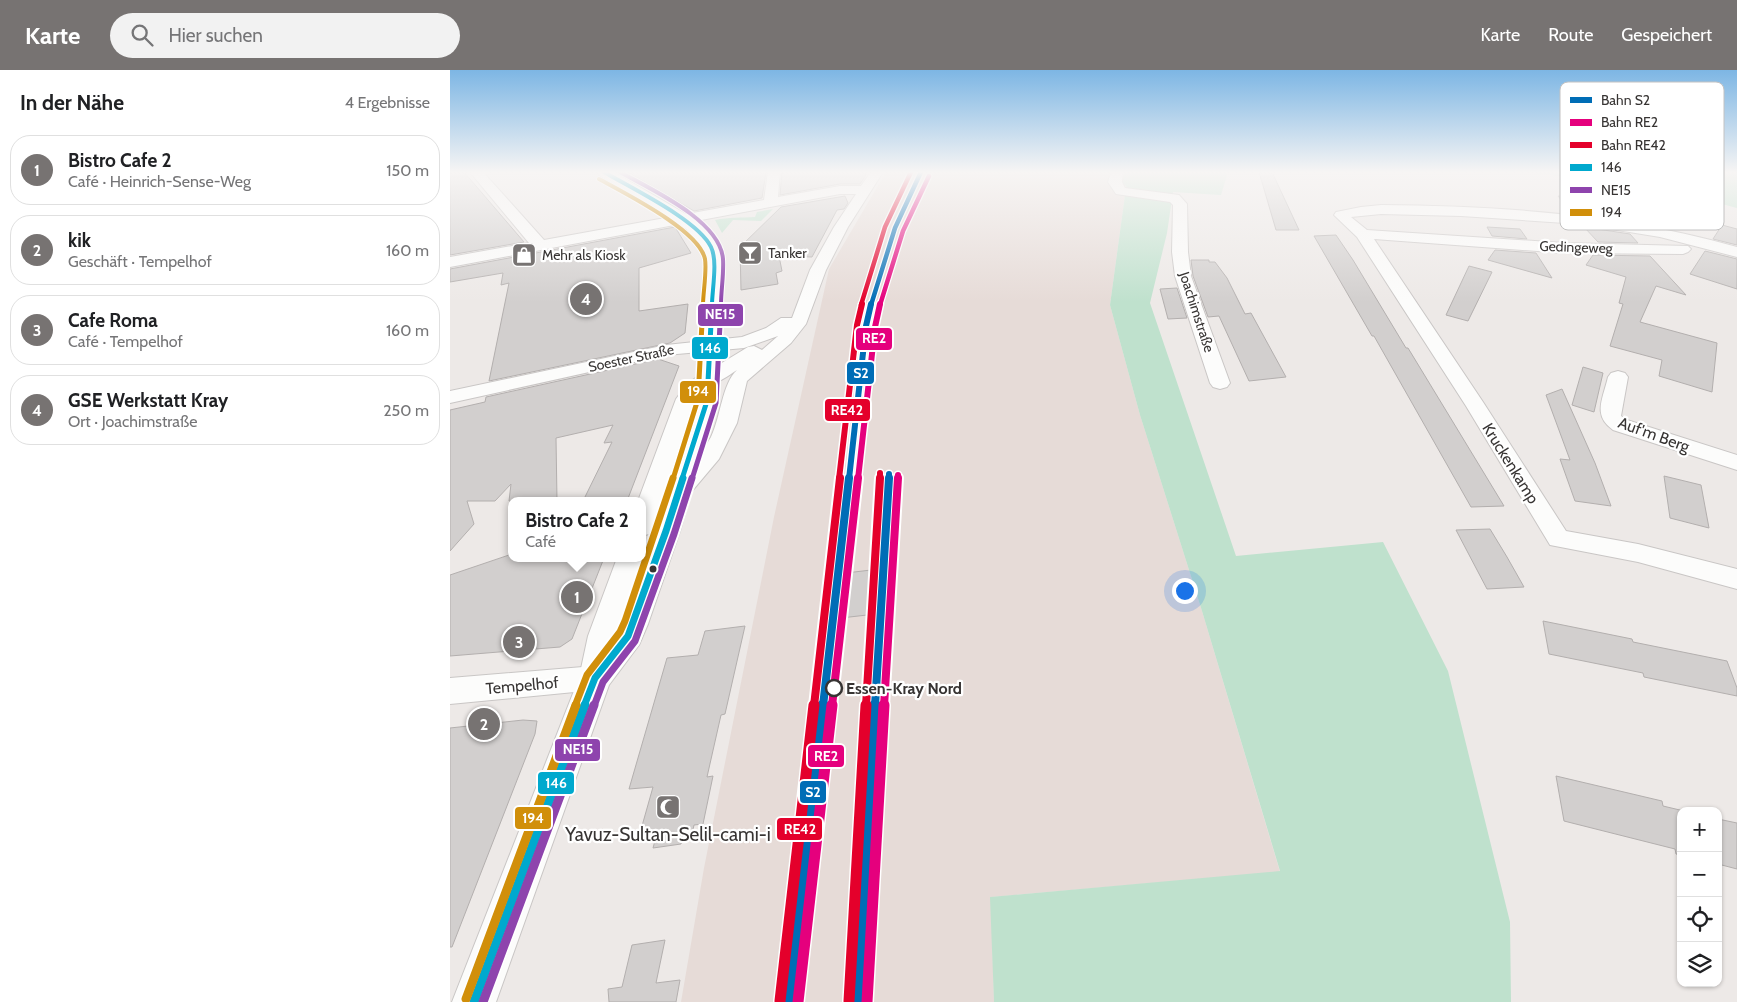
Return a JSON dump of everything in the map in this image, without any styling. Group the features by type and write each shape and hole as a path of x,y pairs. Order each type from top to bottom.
{"main road":[{"path":"595,678 628,636 653,569 707,401 710,379 714,258 711,247 695,228 675,215"},
{"path":"646,515 687,399 694,389 710,379"},
{"path":"474,1002 595,678 603,636 629,562"}],"street":[{"path":"514,215 537,241 537,246"},
{"path":"450,262 701,215"},
{"name":"Soester Straße","path":"710,379 772,340 785,330 804,308 823,260 848,215"},
{"name":"Joachimstraße","path":"1180,215 1180,252 1183,276 1220,383"},
{"name":"Gedingeweg","path":"1343,215 1363,234 1564,248 1731,250"},
{"name":"Gedingeweg","path":"1514,215 1560,218"},
{"name":"Gedingeweg","path":"1641,230 1731,250"},
{"name":"Kruckenkamp","path":"1363,234 1476,406 1558,539 1638,553 1737,579"},
{"name":"Soester Straße","path":"450,397 666,350 736,345 762,338 777,330 804,308"},
{"name":"Soester Straße","path":"679,491 705,466 718,447 731,409 738,380 798,325 804,314 804,308"},
{"name":"Auf'm Berg","path":"1618,377 1610,412 1611,419 1620,425 1737,463"},
{"name":"Tempelhof","path":"450,691 595,678"}],"shaded area":[{"path":"860,215 1122,215 1110,305 1140,415 1202,611 1280,872 991,897 994,1002 681,1002 704,868 774,517 829,269"}],"green space":[{"path":"767,215 761,221 733,220 722,233 715,220 730,218"},
{"path":"1122,215 1170,215 1150,303 1236,556 1383,542 1448,671 1510,922 1511,1002 994,1002 990,897 1280,871 1202,611 1140,415 1110,305"}],"building":[{"path":"450,215 501,215 524,242 450,255"},
{"path":"772,215 834,215 812,257 779,256 782,271 776,273 778,284 741,290 740,247"},
{"path":"1272,215 1292,215 1299,230 1276,230"},
{"path":"1724,226 1737,229 1737,245 1713,239 1719,230 1724,230"},
{"path":"675,227 691,253 639,268 639,311 688,304 685,333 670,343 489,381 509,283 501,285 503,273 450,282 450,269"},
{"path":"1487,227 1520,229 1527,239 1492,236"},
{"path":"1587,230 1604,230 1630,234 1638,243 1598,242"},
{"path":"1336,235 1406,348 1408,348 1504,506 1471,507 1374,336 1372,336 1314,236"},
{"path":"1495,250 1536,253 1552,278 1488,260"},
{"path":"1705,251 1737,259 1737,289 1690,274"},
{"path":"1593,255 1650,256 1686,295 1656,286 1640,322 1717,343 1712,392 1659,376 1662,360 1610,346 1623,304 1619,303 1626,277 1586,265"},
{"path":"1191,260 1215,262 1227,278 1245,314 1251,313 1286,377 1249,381 1219,316 1208,317 1193,276"},
{"path":"1469,266 1492,272 1468,321 1446,315"},
{"path":"1177,288 1187,318 1168,319 1160,289"},
{"path":"658,359 679,366 629,497 585,497 612,442 604,443 613,425 556,438 557,497 509,497 511,484 495,501 467,501 474,524 450,551 450,410 485,402 486,397"},
{"path":"1583,367 1603,373 1594,412 1572,405"},
{"path":"1562,389 1595,463 1611,506 1575,501 1560,459 1570,460 1546,395"},
{"path":"1664,476 1701,485 1709,528 1670,518"},
{"path":"1490,529 1524,587 1487,589 1456,530"},
{"path":"508,555 508,562 602,562 572,639 560,647 450,656 450,575"},
{"path":"871,570 867,615 841,618 846,573"},
{"path":"1543,621 1727,661 1737,688 1737,696 1644,677 1643,673 1549,654"},
{"path":"745,626 725,714 721,715 707,777 713,776 703,824 694,825 692,834 683,835 681,844 653,848 658,830 640,833 653,787 629,789 667,658 698,655 705,631"},
{"path":"523,720 537,721 535,734 452,947 450,947 450,728"},
{"path":"1556,776 1662,801 1663,806 1677,809 1677,854 1675,849 1564,821"},
{"path":"1722,820 1737,823 1737,869 1722,865"},
{"path":"665,940 656,983 680,980 676,1002 609,1002 608,989 622,987 632,945"}],"rail line":[{"name":"RE42","path":"780,1001 857,325 866,285 890,215"},
{"name":"S2","path":"789,1002 866,326 888,247 900,215"},
{"name":"RE2","path":"798,1002 875,327 884,288 910,215"},
{"name":"RE42","path":"849,1001 880,473"},
{"name":"S2","path":"858,1002 889,474"},
{"name":"RE2","path":"867,1002 898,475"}],"transit line":[{"name":"194","path":"646,562 698,399 705,259 689,236 662,215"},
{"name":"146","path":"474,1002 595,678 628,636 633,624 666,531 707,401 714,258 711,247 692,225 676,215"},
{"name":"NE15","path":"483,1002 603,682 635,641 641,627 674,534 716,403 723,258 718,244 709,231 691,215"},
{"name":"194","path":"466,999 587,675 620,632 646,562"}],"place":[{"name":"Tanker","path":"750,253"},
{"name":"Mehr als Kiosk","path":"524,255"},
{"name":"GSE Werkstatt Kray","path":"586,299"},
{"name":"Bistro Cafe 2","path":"577,597"},
{"name":"Cafe Roma","path":"519,642"},
{"name":"Essen-Kray Nord","path":"834,688"},
{"name":"kik","path":"484,724"},
{"name":"Yavuz-Sultan-Selil-cami-i","path":"668,807"}]}
